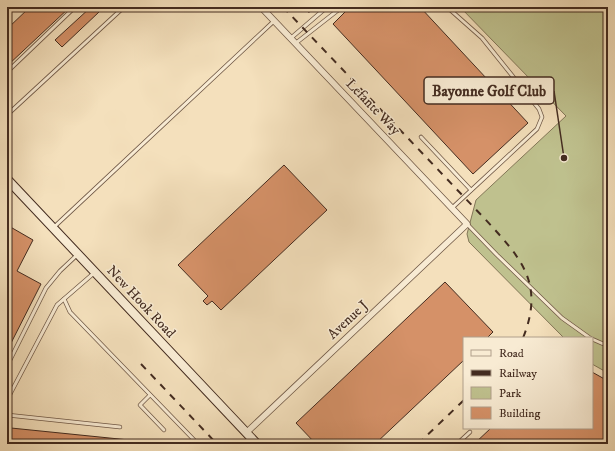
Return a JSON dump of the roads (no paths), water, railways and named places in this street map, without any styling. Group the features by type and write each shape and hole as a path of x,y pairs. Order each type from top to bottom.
{"street":[{"name":"Lefante Way","path":"261,7 467,224"},
{"name":"New Hook Road","path":"7,179 257,444"},
{"name":"Avenue J","path":"246,433 467,224"}],"lane":[{"path":"7,10 10,7"},
{"path":"7,72 75,7"},
{"path":"7,115 124,7"},
{"path":"290,38 327,7"},
{"path":"296,44 342,7"},
{"path":"447,7 482,38 539,109 542,117 537,129 452,208"},
{"path":"54,228 274,21"},
{"path":"421,137 471,190"},
{"path":"467,224 562,318 588,337"},
{"path":"7,366 46,288 60,271 78,254"},
{"path":"7,407 8,398 57,305 95,272"},
{"path":"64,299 70,312 198,444"},
{"path":"593,340 608,346"},
{"path":"150,395 140,405 164,430"},
{"path":"7,415 120,427"},
{"path":"457,444 470,432"}],"railway":[{"path":"283,7 485,219 519,259 526,272 530,286 531,302 529,319 523,337"},
{"path":"305,7 312,15"},
{"path":"141,364 217,444"},
{"path":"418,444 463,401"}],"place":[{"name":"Bayonne Golf Club","path":"564,158"}]}
